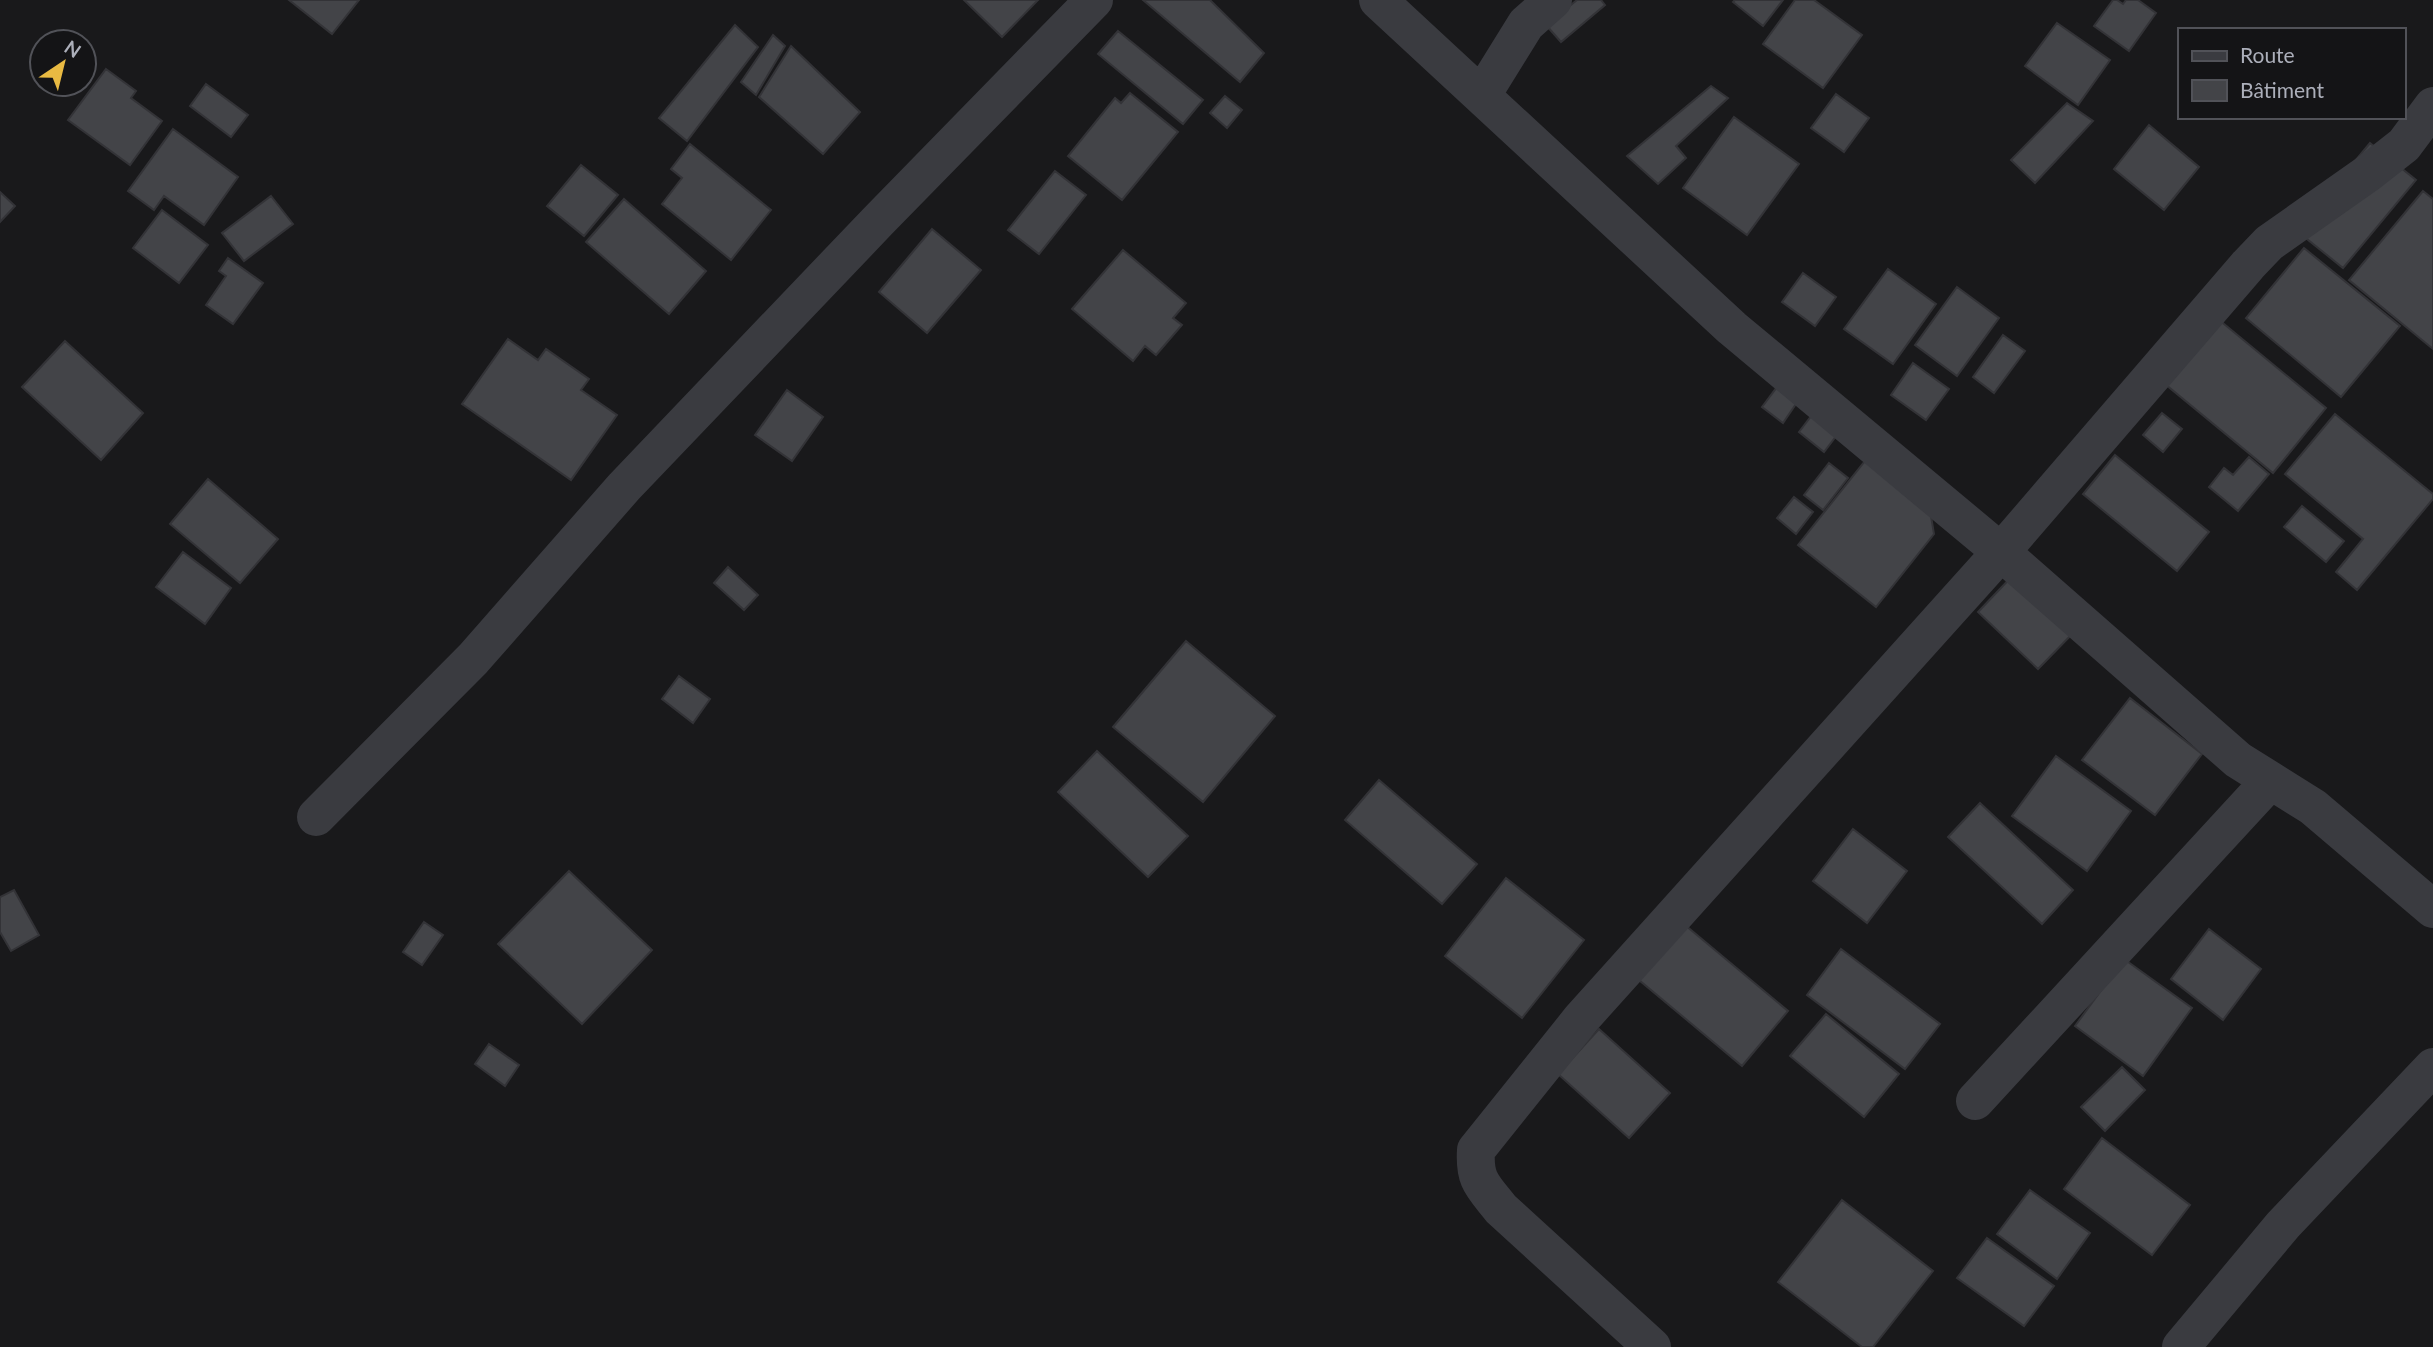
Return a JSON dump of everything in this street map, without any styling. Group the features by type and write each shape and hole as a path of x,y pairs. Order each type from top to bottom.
{"street":[{"path":"316,817 473,659 624,487 1094,0"},
{"path":"1378,0 1732,328 2001,552 2238,760 2313,807 2433,909"},
{"path":"1482,95 1526,24 1553,0"},
{"path":"1652,1347 1502,1209 1482,1185 1475,1169 1476,1150 1581,1019 2001,552 2269,243 2404,145 2433,106"},
{"path":"1975,1101 2270,781"},
{"path":"2180,1347 2283,1225 2433,1067"}],"building":[{"path":"289,0 359,0 332,34"},
{"path":"964,0 1038,0 1002,37"},
{"path":"1143,0 1210,0 1264,53 1240,82"},
{"path":"1577,0 1601,0 1605,5 1561,42 1546,25"},
{"path":"1783,0 1763,26 1733,2"},
{"path":"1795,0 1814,0 1862,35 1823,88 1763,44"},
{"path":"2113,0 2123,4 2126,0 2138,0 2156,13 2129,51 2094,26"},
{"path":"2057,23 2110,60 2078,105 2025,66"},
{"path":"735,25 758,47 687,141 659,118"},
{"path":"1118,31 1203,100 1183,124 1098,54"},
{"path":"773,35 785,46 756,95 741,82"},
{"path":"791,46 860,112 823,154 759,97"},
{"path":"106,69 136,91 131,98 162,121 130,165 68,120 84,98 98,98 98,80"},
{"path":"206,84 248,115 231,137 190,106"},
{"path":"1711,86 1728,98 1676,146 1686,158 1658,184 1627,156"},
{"path":"1130,93 1178,132 1122,200 1068,156 1115,98 1121,103"},
{"path":"1836,94 1869,118 1844,152 1811,128"},
{"path":"1225,96 1242,110 1227,128 1210,113"},
{"path":"2067,103 2093,121 2035,183 2011,160"},
{"path":"1734,117 1799,164 1747,235 1683,188"},
{"path":"2149,125 2199,167 2164,210 2114,169"},
{"path":"173,129 238,177 204,225 164,196 154,210 128,191"},
{"path":"2370,143 2416,180 2343,268 2297,231"},
{"path":"690,144 771,210 731,260 662,204 682,178 671,169"},
{"path":"581,165 618,195 584,236 547,206"},
{"path":"1055,171 1086,195 1039,254 1008,230"},
{"path":"2423,191 2433,199 2433,349 2349,280"},
{"path":"0,192 15,206 0,222"},
{"path":"271,196 293,224 244,261 222,233"},
{"path":"624,199 706,271 669,314 586,242"},
{"path":"162,210 208,245 179,283 133,248"},
{"path":"932,229 981,270 927,333 879,292"},
{"path":"2304,248 2400,326 2341,397 2246,318"},
{"path":"1123,250 1186,303 1173,318 1182,325 1156,355 1145,346 1133,361 1072,309"},
{"path":"228,258 263,283 233,324 206,305 226,276 219,271"},
{"path":"1888,269 1936,304 1893,364 1844,329"},
{"path":"1803,273 1836,297 1815,326 1782,302"},
{"path":"1957,287 1999,318 1957,376 1915,345"},
{"path":"2218,319 2326,408 2273,473 2165,384"},
{"path":"2003,335 2025,351 1994,393 1973,377"},
{"path":"508,339 538,360 546,349 589,379 581,390 617,415 571,480 462,404"},
{"path":"65,341 143,413 101,460 22,387"},
{"path":"1913,363 1949,389 1926,420 1891,395"},
{"path":"1780,383 1800,398 1783,423 1762,407"},
{"path":"787,390 823,417 792,461 755,435"},
{"path":"1815,411 1840,431 1824,452 1799,432"},
{"path":"2162,413 2182,429 2163,452 2143,435"},
{"path":"2335,414 2433,494 2433,499 2357,590 2336,572 2363,539 2285,474"},
{"path":"2115,455 2209,532 2177,571 2083,494"},
{"path":"1869,456 1929,504 1934,534 1876,607 1798,545"},
{"path":"2249,457 2269,474 2238,511 2209,487 2224,468 2233,475"},
{"path":"1829,463 1848,478 1823,510 1804,495"},
{"path":"208,479 278,539 240,583 170,524"},
{"path":"1794,497 1813,512 1796,534 1777,518"},
{"path":"2302,506 2344,541 2326,562 2284,527"},
{"path":"183,552 231,588 205,624 156,587"},
{"path":"728,567 758,595 744,610 714,583"},
{"path":"2018,570 2078,628 2038,669 1978,612"},
{"path":"1186,641 1275,716 1203,802 1113,727"},
{"path":"679,676 710,699 693,723 662,699"},
{"path":"2130,698 2202,754 2155,815 2082,760"},
{"path":"1097,751 1188,836 1148,877 1058,792"},
{"path":"2056,756 2131,811 2087,871 2012,816"},
{"path":"1379,780 1477,864 1442,904 1345,820"},
{"path":"1980,803 2073,890 2042,924 1948,837"},
{"path":"1853,829 1907,871 1867,923 1813,881"},
{"path":"569,871 652,950 582,1024 498,944"},
{"path":"1506,878 1584,940 1522,1018 1445,956"},
{"path":"14,890 39,935 11,951 0,932 0,897"},
{"path":"424,922 443,935 422,965 403,952"},
{"path":"1685,925 1788,1011 1742,1066 1639,980"},
{"path":"2209,929 2261,969 2223,1020 2171,979"},
{"path":"1841,949 1940,1024 1905,1069 1807,995"},
{"path":"2124,959 2192,1008 2143,1076 2075,1026"},
{"path":"1826,1014 1899,1074 1864,1117 1790,1056"},
{"path":"1599,1029 1670,1093 1629,1138 1558,1074"},
{"path":"489,1044 519,1065 505,1086 475,1064"},
{"path":"2122,1067 2145,1090 2105,1131 2081,1107"},
{"path":"2102,1138 2190,1205 2152,1255 2064,1189"},
{"path":"2030,1190 2090,1233 2057,1279 1997,1234"},
{"path":"1842,1200 1933,1271 1873,1347 1862,1347 1778,1282"},
{"path":"1987,1238 2054,1286 2024,1326 1957,1278"}]}
